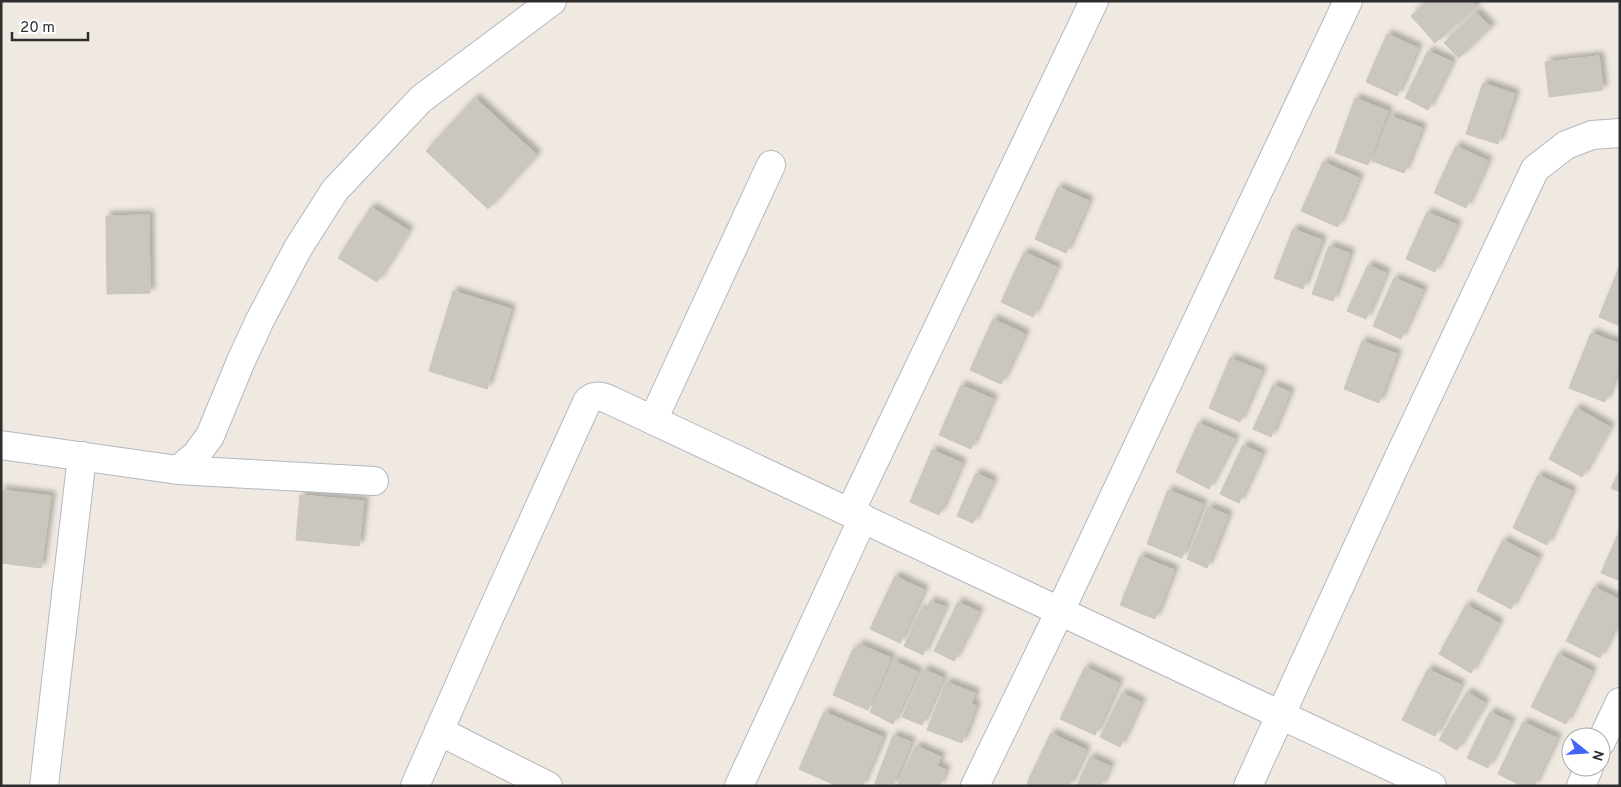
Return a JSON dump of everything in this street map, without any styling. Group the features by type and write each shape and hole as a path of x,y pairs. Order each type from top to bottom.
{"street":[{"path":"178,470 196,455 210,436 260,320 298,248 336,190 421,99 552,1"},
{"path":"739,786 856,515 1094,1"},
{"path":"975,786 1060,611 1348,1"},
{"path":"1248,786 1392,472 1535,169 1566,145 1592,135 1620,133"},
{"path":"653,420 772,165"},
{"path":"415,786 587,402 592,397 604,397 1432,786"},
{"path":"1,445 178,470 374,481"},
{"path":"44,786 82,456"},
{"path":"1608,727 1620,702"},
{"path":"439,730 548,786"}],"building":[{"path":"1427,1 1471,1 1476,7 1435,43 1411,16"},
{"path":"1476,12 1491,27 1459,58 1444,43"},
{"path":"1387,34 1418,48 1397,96 1366,82"},
{"path":"1428,51 1452,62 1428,110 1405,98"},
{"path":"1599,56 1603,90 1549,97 1545,62"},
{"path":"1483,83 1515,94 1498,144 1466,134"},
{"path":"475,98 537,155 488,209 426,151"},
{"path":"1355,98 1388,111 1368,165 1335,153"},
{"path":"1390,116 1422,128 1404,173 1372,161"},
{"path":"1456,146 1488,161 1466,208 1434,193"},
{"path":"1323,162 1359,178 1338,227 1301,211"},
{"path":"1058,187 1089,201 1066,253 1035,239"},
{"path":"371,207 409,231 377,282 338,258"},
{"path":"1427,212 1457,225 1435,272 1406,259"},
{"path":"149,215 150,293 107,294 106,216"},
{"path":"1293,229 1322,240 1303,289 1274,278"},
{"path":"1329,246 1350,253 1333,301 1312,294"},
{"path":"1024,252 1057,267 1033,317 1001,302"},
{"path":"1368,265 1386,273 1366,319 1347,311"},
{"path":"1620,265 1620,326 1599,317"},
{"path":"1394,278 1423,290 1401,339 1373,326"},
{"path":"453,291 511,309 487,389 429,371"},
{"path":"993,319 1025,334 1001,384 970,370"},
{"path":"1591,333 1620,344 1620,365 1605,402 1569,388"},
{"path":"1362,341 1397,354 1379,403 1344,389"},
{"path":"1230,358 1262,371 1240,422 1209,408"},
{"path":"961,385 993,399 971,449 939,435"},
{"path":"1273,385 1290,392 1271,437 1253,429"},
{"path":"1576,408 1610,427 1582,477 1549,459"},
{"path":"1198,423 1235,439 1209,489 1176,472"},
{"path":"1243,445 1262,454 1239,503 1220,494"},
{"path":"932,450 962,463 939,515 910,502"},
{"path":"1620,470 1620,492 1611,488"},
{"path":"976,473 993,481 973,523 957,516"},
{"path":"1538,475 1572,491 1547,545 1513,528"},
{"path":"1,490 51,496 41,568 1,563"},
{"path":"1168,490 1203,504 1182,558 1147,544"},
{"path":"300,495 364,501 359,546 296,540"},
{"path":"1208,507 1228,515 1207,568 1187,559"},
{"path":"1620,530 1620,581 1601,573"},
{"path":"1503,540 1538,558 1511,609 1477,591"},
{"path":"1140,556 1174,570 1155,619 1120,605"},
{"path":"895,576 924,590 900,643 870,629"},
{"path":"1594,587 1620,600 1620,617 1600,658 1566,641"},
{"path":"930,601 945,607 923,655 904,646 921,609 926,611"},
{"path":"958,602 979,612 954,661 934,651"},
{"path":"1466,605 1499,623 1471,673 1439,654"},
{"path":"859,644 891,658 868,710 833,695 853,649 856,651"},
{"path":"1558,654 1592,671 1566,724 1531,707"},
{"path":"894,661 918,672 893,724 870,712"},
{"path":"1085,667 1119,683 1095,735 1060,719"},
{"path":"924,669 943,678 922,725 902,717"},
{"path":"1428,669 1461,685 1435,736 1402,720"},
{"path":"946,682 975,693 971,704 976,706 962,743 927,730"},
{"path":"1467,692 1485,703 1457,750 1439,740"},
{"path":"1122,693 1141,702 1120,747 1100,737"},
{"path":"824,712 883,737 862,786 837,786 799,769"},
{"path":"1490,712 1511,722 1488,768 1467,758"},
{"path":"1523,722 1557,738 1534,786 1522,786 1498,774"},
{"path":"1051,733 1086,750 1069,786 1034,786 1027,783"},
{"path":"893,735 911,742 893,786 874,786"},
{"path":"916,746 941,757 937,766 946,770 939,786 897,786"},
{"path":"1090,757 1110,766 1101,786 1077,786"}]}
